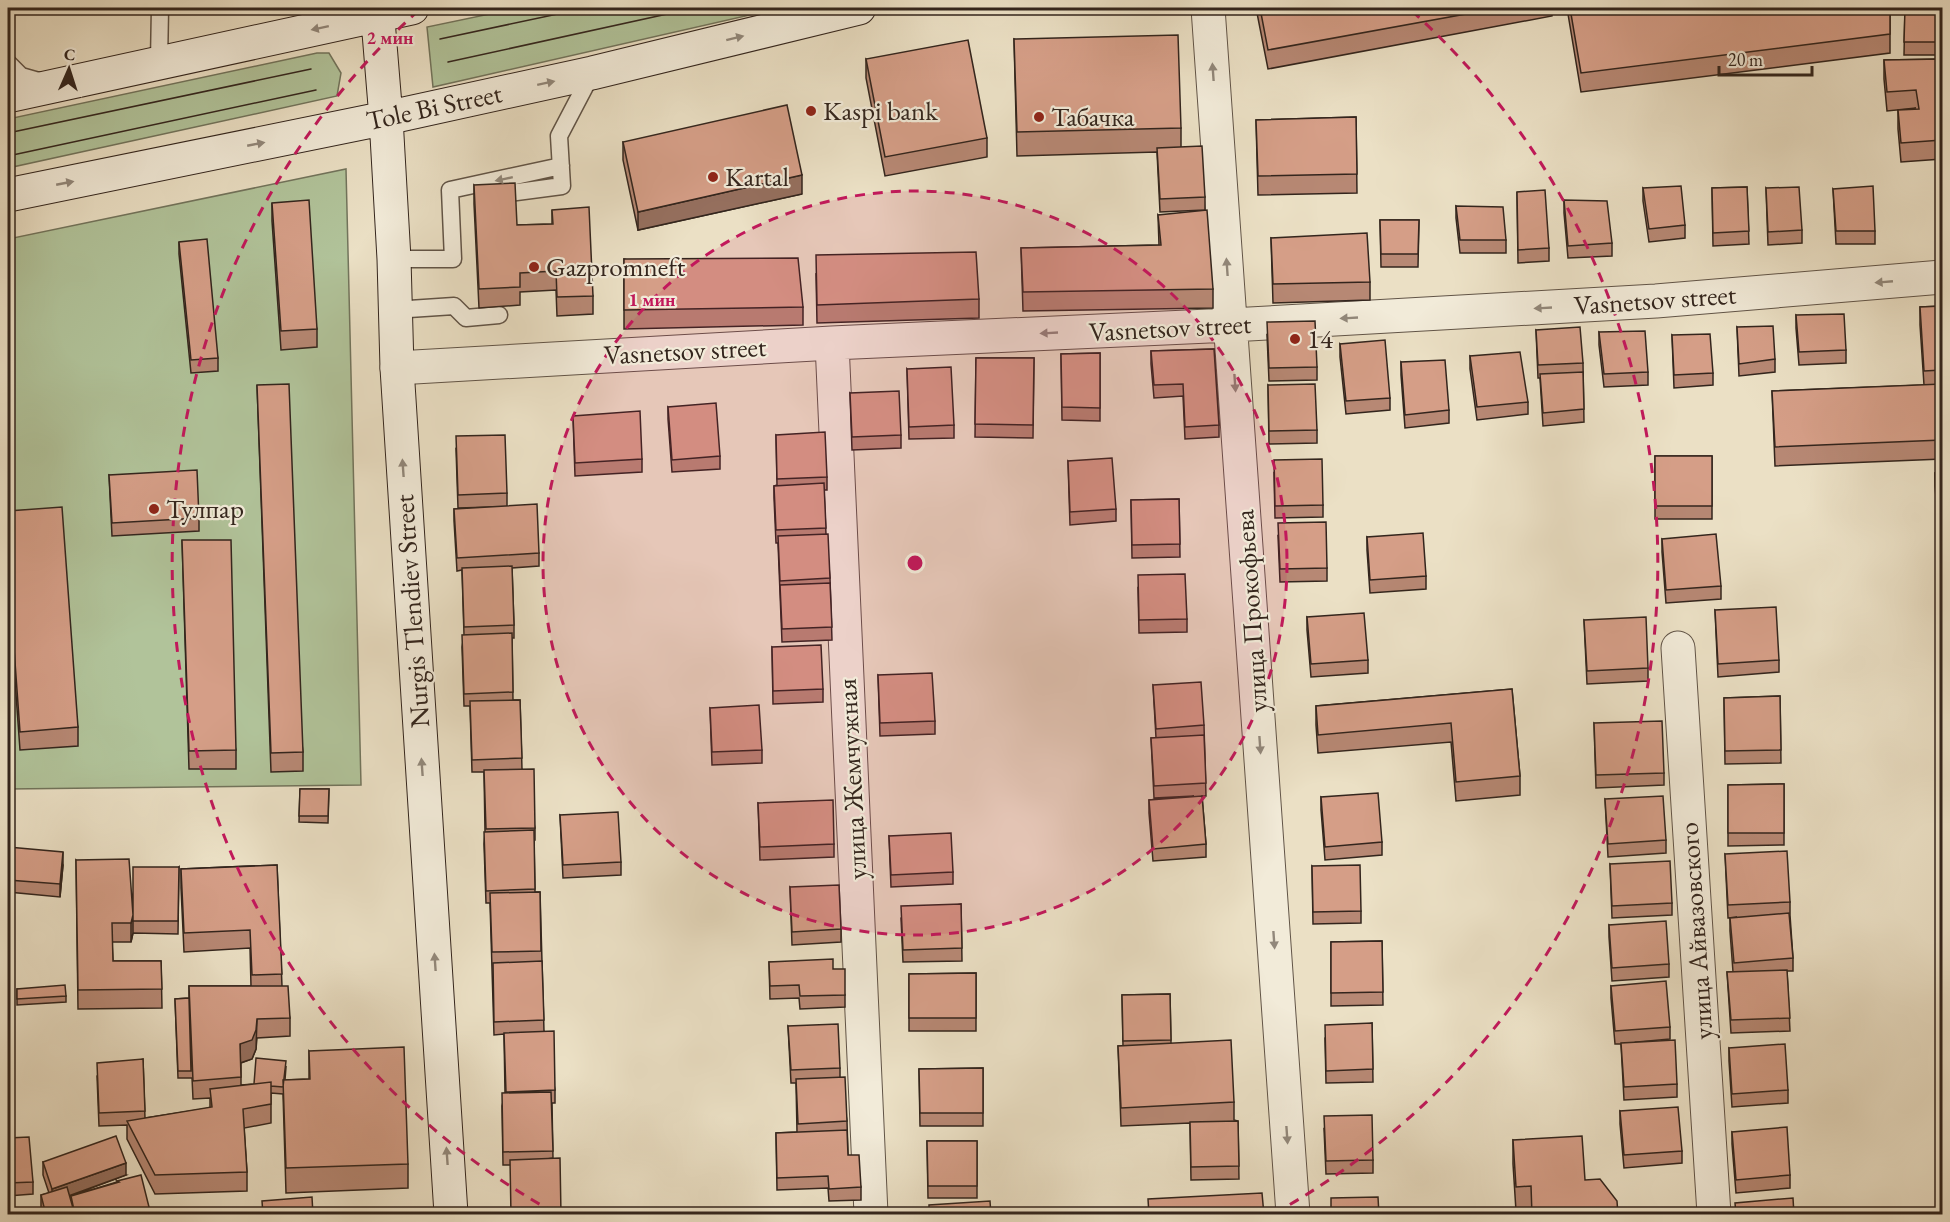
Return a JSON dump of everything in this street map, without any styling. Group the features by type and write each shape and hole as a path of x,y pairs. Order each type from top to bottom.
{"street":[{"path":"8,96 377,11 412,8"},
{"name":"улица Прокофьева","path":"1208,8 1293,1215"},
{"name":"Tole Bi Street","path":"8,195 592,74 830,10"},
{"name":"Nurgis Tlendiev Street","path":"377,11 386,118 397,368 451,1215"},
{"name":"Vasnetsov street","path":"397,368 832,343 1231,325 1656,301 1942,277"},
{"name":"улица Жемчужная","path":"832,343 872,1215"},
{"name":"улица Айвазовского","path":"1678,648 1714,1215"}],"lane":[{"path":"159,62 160,8"},
{"path":"8,63 21,76 52,85"},
{"path":"494,195 562,186 559,136 592,74"},
{"path":"394,259 453,259 450,190 561,166"},
{"path":"394,310 454,306 466,318 499,315"}],"green space":[{"path":"518,8 776,9 433,87 427,27"},
{"path":"317,53 329,53 341,73 337,96 8,168 8,119"},
{"path":"346,169 361,785 8,789 8,239"}],"building":[{"path":"1260,8 1499,8 1268,50"},
{"path":"1570,8 1890,8 1890,34 1581,73"},
{"path":"1905,8 1942,8 1942,42 1904,42"},
{"path":"1178,35 1181,128 1017,132 1014,39"},
{"path":"968,40 987,138 885,157 866,59"},
{"path":"1942,59 1942,140 1901,143 1898,110 1919,109 1916,90 1887,92 1884,60"},
{"name":"Kartal","path":"787,105 802,175 638,212 623,142"},
{"path":"1356,117 1357,174 1258,176 1256,120"},
{"path":"1202,146 1205,197 1160,199 1157,148"},
{"name":"Gazpromneft","path":"515,183 517,225 553,224 552,210 589,207 593,296 557,297 556,271 520,273 520,287 479,289 474,185"},
{"path":"1681,186 1685,225 1649,229 1643,188"},
{"path":"1873,186 1875,231 1836,231 1833,189"},
{"path":"1747,187 1749,231 1713,233 1712,188"},
{"path":"1799,187 1802,230 1768,232 1766,188"},
{"path":"1545,190 1549,248 1518,250 1517,192"},
{"path":"309,200 317,329 281,331 272,203"},
{"path":"1564,200 1607,201 1612,243 1568,246"},
{"path":"1456,206 1503,207 1506,240 1460,240"},
{"path":"1207,210 1213,289 1023,292 1021,248 1161,245 1158,215"},
{"path":"1380,220 1419,220 1418,254 1381,254"},
{"path":"1367,233 1370,282 1273,284 1271,238"},
{"path":"207,239 218,358 191,360 179,242"},
{"path":"976,252 979,299 817,305 816,255"},
{"path":"798,258 803,307 624,310 624,259"},
{"path":"1942,306 1942,370 1924,371 1920,307"},
{"path":"1844,314 1846,350 1799,352 1796,315"},
{"path":"1315,321 1317,367 1269,368 1267,322"},
{"path":"1773,326 1775,359 1739,364 1737,327"},
{"path":"1580,327 1583,363 1538,365 1536,330"},
{"path":"1645,331 1648,372 1604,374 1599,332"},
{"path":"1710,334 1713,373 1674,375 1672,335"},
{"path":"1385,340 1390,398 1346,401 1340,344"},
{"path":"1214,349 1219,425 1185,427 1183,384 1154,385 1151,351"},
{"path":"1520,352 1528,402 1477,407 1470,356"},
{"path":"1100,353 1100,408 1062,407 1061,354"},
{"path":"976,358 1034,358 1033,425 975,424"},
{"path":"1445,360 1449,410 1405,415 1401,362"},
{"path":"951,367 954,425 909,427 907,369"},
{"path":"1583,372 1584,409 1543,413 1540,374"},
{"path":"289,384 303,752 271,753 257,385"},
{"path":"1315,384 1317,430 1269,431 1268,385"},
{"path":"1942,384 1942,440 1775,447 1772,391"},
{"path":"899,391 901,435 852,437 850,393"},
{"path":"716,403 720,456 672,460 668,407"},
{"path":"640,411 642,459 575,463 573,416"},
{"path":"825,432 827,477 777,479 776,435"},
{"path":"505,435 507,493 458,495 456,436"},
{"path":"1655,456 1712,456 1712,506 1655,506"},
{"path":"1112,458 1116,509 1070,512 1068,461"},
{"path":"1322,459 1323,505 1275,506 1274,460"},
{"name":"Тулпар","path":"197,470 199,518 112,523 109,475"},
{"path":"1942,472 1942,531 1939,531 1935,473"},
{"path":"824,483 826,528 776,530 774,486"},
{"path":"1179,499 1180,544 1132,545 1131,500"},
{"path":"537,504 539,553 457,558 454,509"},
{"path":"62,507 78,727 20,732 8,564 8,511"},
{"path":"1326,522 1327,568 1280,569 1278,523"},
{"path":"1423,533 1426,576 1370,580 1367,537"},
{"path":"828,534 830,578 780,581 778,536"},
{"path":"1716,534 1721,586 1666,590 1662,539"},
{"path":"182,540 231,540 236,750 189,751"},
{"path":"1940,540 1942,540 1942,591"},
{"path":"512,566 514,625 464,627 462,568"},
{"path":"1185,574 1187,619 1139,620 1138,575"},
{"path":"830,583 832,627 782,629 780,585"},
{"path":"1776,607 1779,660 1718,664 1715,610"},
{"path":"1364,613 1368,660 1311,664 1307,617"},
{"path":"1646,617 1648,668 1587,671 1584,620"},
{"path":"512,633 513,692 464,694 462,635"},
{"path":"821,645 823,689 773,691 772,647"},
{"path":"932,673 935,721 880,723 878,675"},
{"path":"1201,682 1204,725 1156,729 1153,685"},
{"path":"1512,689 1520,776 1456,782 1451,723 1318,735 1316,706"},
{"path":"1780,696 1781,750 1725,751 1724,698"},
{"path":"520,700 522,758 472,760 470,701"},
{"path":"759,705 762,750 712,752 710,708"},
{"path":"1662,721 1664,773 1596,775 1594,723"},
{"path":"1204,735 1206,783 1154,786 1151,738"},
{"path":"534,769 535,828 486,829 484,770"},
{"path":"1784,784 1784,833 1728,833 1728,785"},
{"path":"300,789 329,789 328,816 299,816"},
{"path":"1378,793 1382,842 1325,847 1321,797"},
{"path":"1202,796 1206,844 1153,849 1149,800"},
{"path":"1663,796 1666,840 1608,844 1605,799"},
{"path":"833,800 834,844 760,847 758,803"},
{"path":"618,812 621,862 563,865 560,815"},
{"path":"534,830 535,889 486,891 484,832"},
{"path":"951,833 953,872 891,875 889,836"},
{"path":"8,847 63,852 60,884 8,880"},
{"path":"1787,851 1790,902 1728,905 1725,854"},
{"path":"129,859 133,915 131,923 112,923 113,961 161,961 162,989 78,990 76,860"},
{"path":"1670,861 1672,903 1612,906 1610,864"},
{"path":"277,865 282,974 252,975 250,930 184,933 181,869"},
{"path":"1360,865 1361,911 1313,912 1312,866"},
{"path":"133,867 179,867 178,921 133,921"},
{"path":"839,885 841,929 792,932 790,887"},
{"path":"540,892 541,951 492,952 490,893"},
{"path":"1939,902 1942,902 1942,935 1940,935"},
{"path":"961,904 962,948 903,950 901,906"},
{"path":"1789,913 1793,958 1734,963 1730,918"},
{"path":"1666,921 1669,964 1612,968 1609,925"},
{"path":"1382,941 1383,992 1331,993 1331,942"},
{"path":"833,959 833,969 845,969 845,995 800,996 799,985 770,986 769,962"},
{"path":"542,961 544,1020 494,1022 493,963"},
{"path":"1787,970 1790,1018 1731,1020 1727,972"},
{"path":"976,973 976,1018 909,1018 909,974"},
{"path":"1666,981 1670,1027 1615,1031 1611,986"},
{"path":"65,985 66,996 17,999 17,989"},
{"path":"189,986 288,986 290,1018 257,1019 252,1040 240,1044 241,1077 193,1081"},
{"path":"1170,994 1171,1040 1123,1041 1122,995"},
{"path":"189,998 191,1071 178,1071 175,999"},
{"path":"1372,1023 1373,1069 1326,1071 1325,1025"},
{"path":"838,1024 840,1068 791,1070 788,1026"},
{"path":"554,1031 555,1090 506,1092 504,1033"},
{"path":"1231,1040 1234,1102 1121,1108 1118,1046"},
{"path":"1675,1040 1677,1084 1624,1087 1621,1043"},
{"path":"1785,1044 1788,1090 1732,1094 1729,1048"},
{"path":"404,1047 408,1164 286,1168 283,1080 310,1079 309,1051"},
{"path":"256,1058 286,1061 283,1087 271,1086 271,1082 254,1084"},
{"path":"143,1059 145,1111 99,1113 97,1063"},
{"path":"983,1068 983,1113 920,1113 919,1069"},
{"path":"845,1077 847,1121 798,1124 796,1079"},
{"path":"271,1082 271,1104 243,1109 247,1172 155,1175 127,1121 212,1107 210,1089"},
{"path":"551,1092 553,1151 503,1152 502,1093"},
{"path":"1678,1107 1682,1151 1624,1155 1620,1111"},
{"path":"1372,1115 1373,1160 1326,1161 1324,1116"},
{"path":"1238,1121 1239,1166 1191,1167 1190,1122"},
{"path":"1787,1127 1790,1175 1736,1180 1732,1132"},
{"path":"847,1130 848,1155 859,1155 861,1187 829,1189 828,1176 777,1178 776,1133"},
{"path":"116,1136 126,1163 52,1189 43,1162"},
{"path":"1582,1136 1585,1180 1600,1179 1617,1201 1618,1215 1532,1215 1531,1186 1516,1187 1513,1140"},
{"path":"29,1137 33,1182 8,1183 8,1138"},
{"path":"927,1141 977,1141 977,1186 928,1186"},
{"path":"560,1158 561,1215 511,1215 510,1160"},
{"path":"141,1175 151,1215 75,1215 71,1196"},
{"path":"67,1187 75,1215 46,1215 41,1195"},
{"path":"1262,1193 1264,1215 1149,1215 1148,1199"},
{"path":"312,1197 313,1215 263,1215 262,1201"},
{"path":"1378,1197 1379,1215 1331,1215 1331,1198"},
{"path":"1793,1198 1794,1215 1736,1215 1735,1203"},
{"path":"990,1201 991,1215 929,1215 929,1205"}],"tram line":[{"path":"440,39 586,8"},
{"path":"448,62 690,9"},
{"path":"8,133 311,69"},
{"path":"8,156 316,90"}],"place":[{"name":"Kaspi bank","path":"811,111"},
{"name":"Табачка","path":"1039,117"},
{"name":"Kartal","path":"713,177"},
{"name":"Gazpromneft","path":"534,267"},
{"name":"14","path":"1295,339"},
{"name":"Тулпар","path":"154,509"}]}
